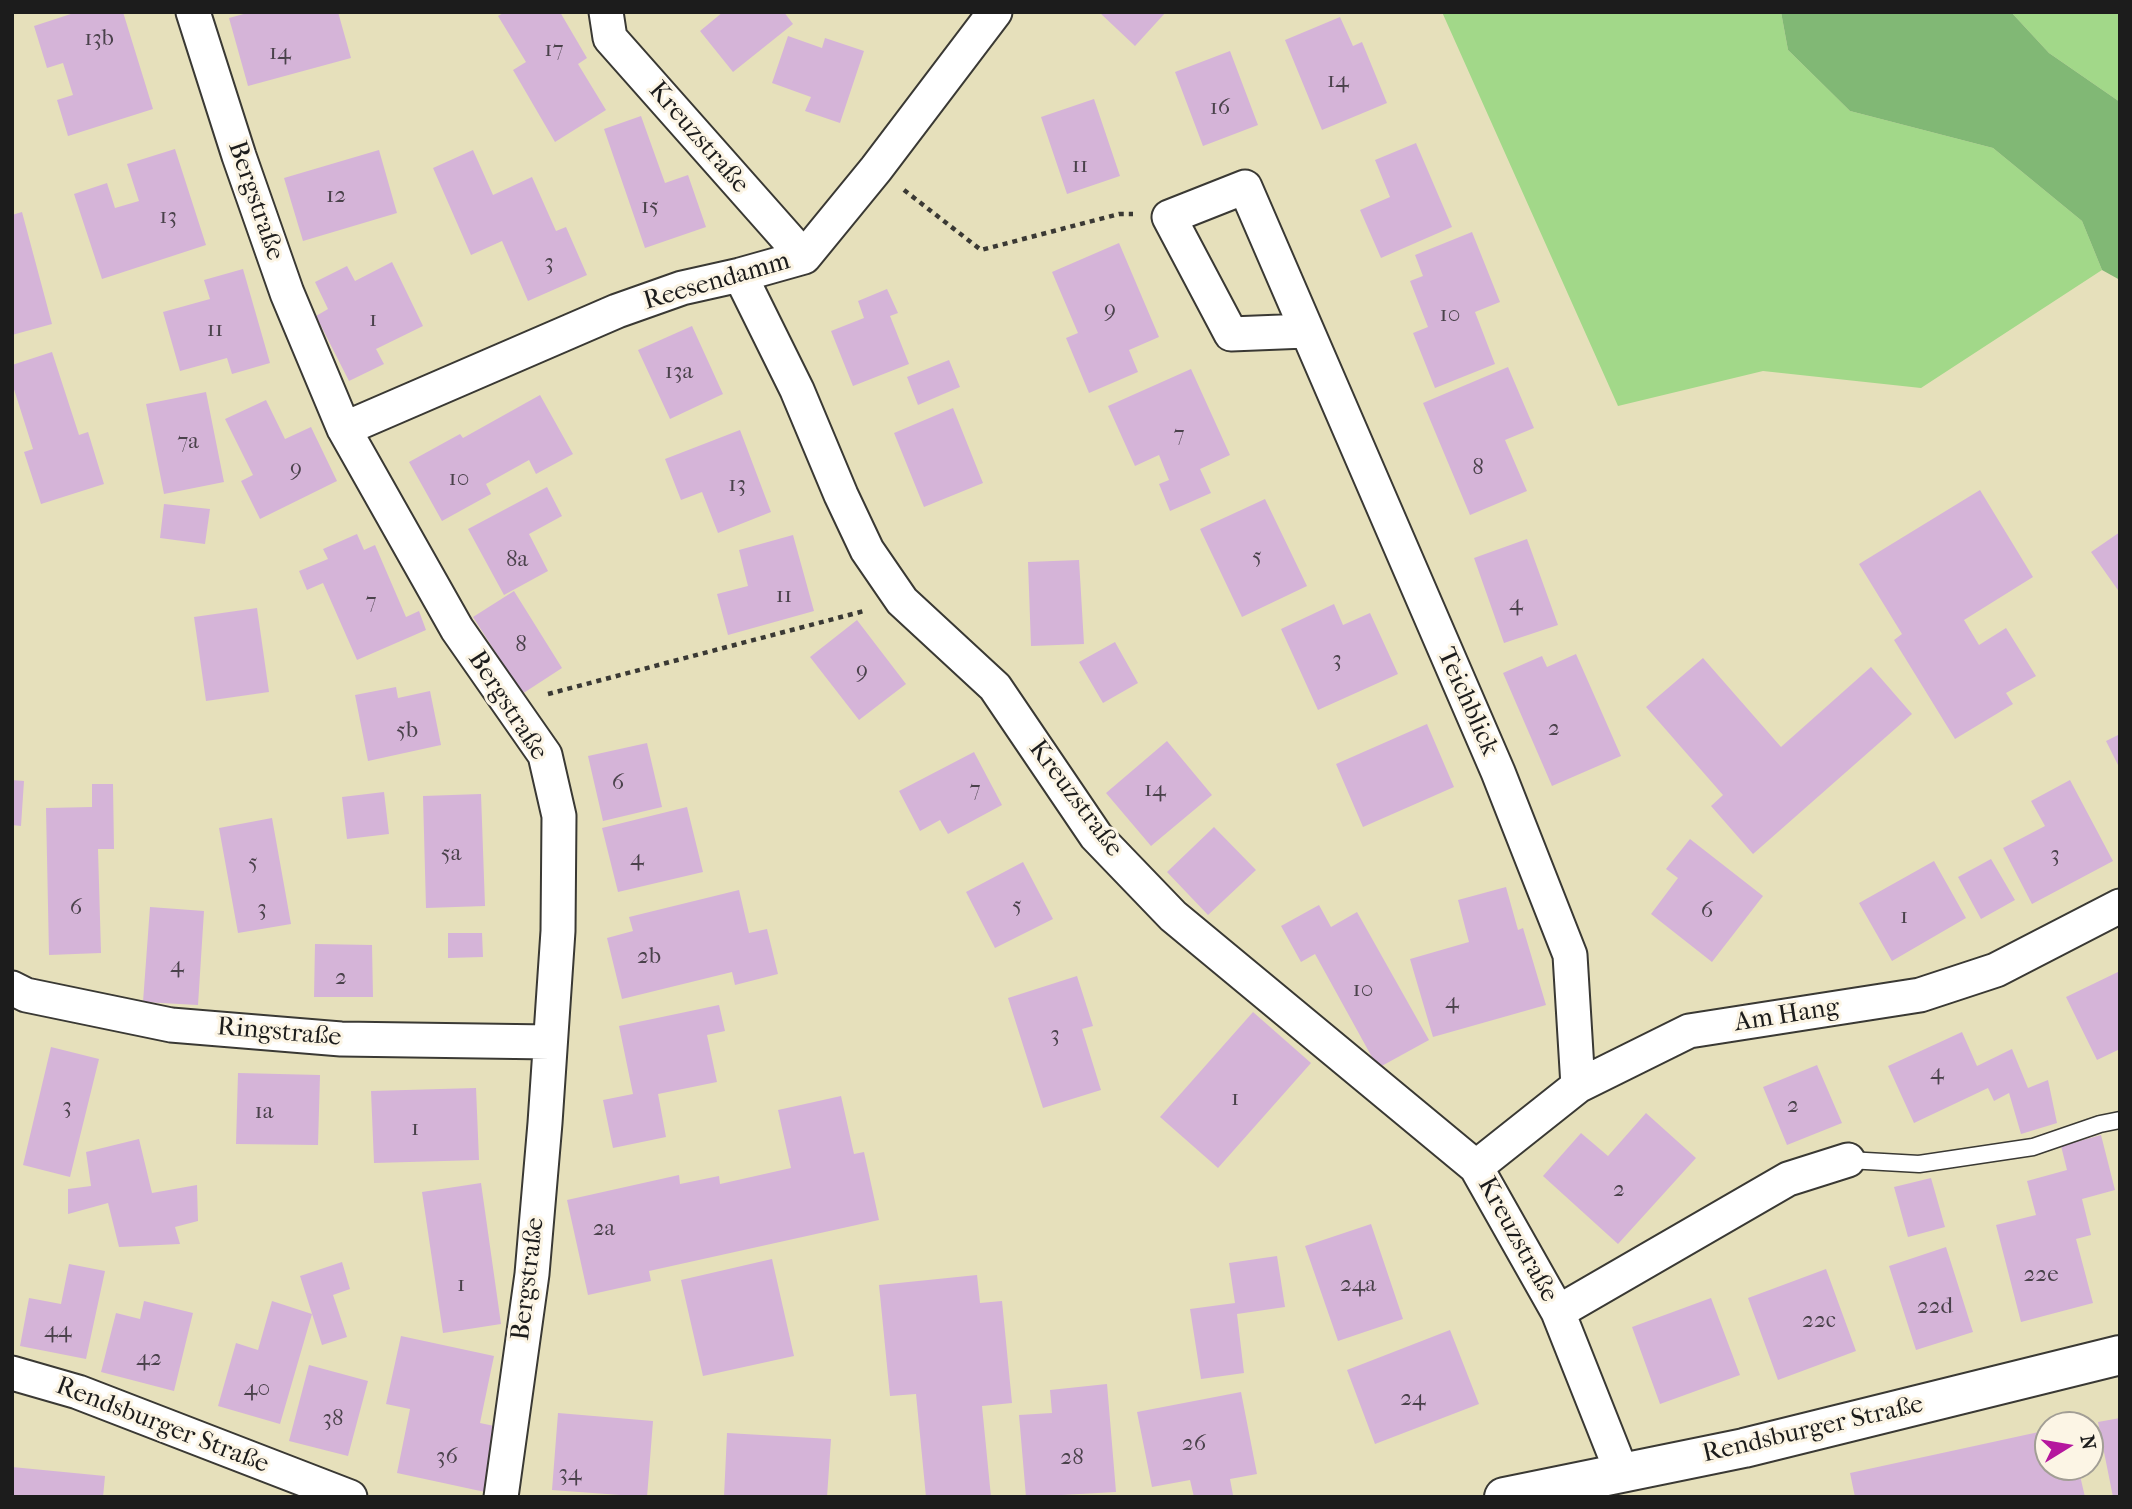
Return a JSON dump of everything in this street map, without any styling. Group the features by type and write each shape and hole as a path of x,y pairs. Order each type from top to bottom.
{"street":[{"name":"Bergstraße","path":"193,12 287,293 344,429 457,629 545,755 559,816 558,931 532,1274 501,1497"},
{"name":"Kreuzstraße","path":"606,12 610,38 804,257"},
{"name":"Reesendamm","path":"344,429 617,311 682,288 804,257 876,169 995,12"},
{"name":"Teichblick","path":"1169,217 1245,187 1498,772 1570,955 1578,1086"},
{"path":"1169,217 1231,334 1306,331"},
{"name":"Kreuzstraße","path":"740,275 797,390 867,550 902,601 995,687 1096,836 1173,916 1476,1167 1558,1312 1622,1473"},
{"name":"Am Hang","path":"1476,1167 1578,1086 1689,1031 1920,995 1996,971 2120,906"},
{"name":"Ringstraße","path":"12,988 26,995 171,1024 341,1039 550,1042"},
{"name":"Kreuzstraße","path":"1558,1312 1788,1179 1848,1160"},
{"name":"Rendsburger Straße","path":"1504,1497 1744,1448 2120,1355"},
{"name":"Rendsburger Straße","path":"12,1373 78,1392 350,1497"}],"lane":[{"path":"1848,1160 1919,1164 2033,1147 2100,1124 2120,1120"}],"path":[{"path":"876,169 981,250 1119,214 1169,217"},
{"path":"508,704 902,601"}],"green space":[{"path":"1442,12 1781,12 1788,50 1850,111 1993,148 2082,221 2102,270 1921,388 1763,371 1618,406"},
{"path":"1781,12 2011,12 2049,53 2120,102 2120,280 2102,270 2082,221 1993,148 1850,111 1788,50"},
{"path":"2011,12 2120,12 2120,102 2049,53"}],"building":[{"path":"77,12 123,12 153,109 68,136 57,100 73,95 63,63 47,68 34,26"},
{"path":"251,12 338,12 351,58 248,86 229,18"},
{"path":"505,12 560,12 587,58 578,64 606,110 555,142 513,70 526,62 498,16"},
{"path":"723,12 784,12 793,24 733,72 700,31"},
{"path":"1099,12 1166,12 1135,46"},
{"path":"1340,17 1353,46 1362,42 1387,103 1322,130 1285,40"},
{"path":"788,36 822,48 825,38 864,51 840,123 805,111 811,97 772,83"},
{"path":"1230,51 1258,125 1203,146 1175,72"},
{"path":"1094,99 1120,176 1067,194 1041,117"},
{"path":"641,116 665,183 688,175 706,227 645,248 604,129"},
{"path":"1416,143 1452,227 1381,258 1360,210 1390,197 1375,160"},
{"path":"175,149 206,245 102,279 74,194 107,183 115,208 139,201 127,164"},
{"path":"379,150 397,213 303,241 284,178"},
{"path":"473,150 493,195 532,177 556,231 566,227 587,275 528,301 502,241 471,255 433,168"},
{"path":"22,212 52,324 12,335 12,215"},
{"path":"1472,232 1500,302 1475,312 1495,364 1435,388 1413,333 1428,327 1410,281 1423,276 1415,255"},
{"path":"1119,243 1159,337 1129,350 1138,372 1089,393 1066,338 1078,333 1052,272"},
{"path":"392,262 423,326 376,349 384,364 349,381 316,316 328,309 315,282 347,266 355,281"},
{"path":"243,269 270,363 232,374 227,358 180,371 163,312 210,299 204,280"},
{"path":"887,289 898,313 890,316 909,364 853,386 831,331 864,318 858,301"},
{"path":"692,326 723,394 670,419 638,350"},
{"path":"52,352 79,435 88,432 104,484 41,504 24,452 33,449 12,383 12,365"},
{"path":"949,360 960,387 918,405 907,377"},
{"path":"1508,367 1534,428 1505,440 1527,491 1470,515 1423,403"},
{"path":"1191,369 1230,455 1200,469 1211,493 1170,511 1159,484 1169,480 1159,455 1135,466 1108,406"},
{"path":"206,392 224,482 164,494 146,404"},
{"path":"540,395 573,454 536,474 529,460 486,484 491,494 442,521 409,462 460,434 463,438"},
{"path":"266,400 285,439 311,427 337,481 260,519 241,481 253,475 225,419"},
{"path":"953,408 983,483 924,507 894,433"},
{"path":"740,430 771,512 718,533 702,492 681,500 665,459"},
{"path":"547,487 562,516 529,534 548,571 504,595 468,529"},
{"path":"1980,490 2033,577 1964,620 1979,645 2006,628 2036,676 2006,693 2013,704 1955,739 1894,640 1902,634 1859,564"},
{"path":"1265,499 1307,586 1242,617 1200,529"},
{"path":"164,504 210,509 205,544 160,538"},
{"path":"2120,532 2120,593 2091,552"},
{"path":"357,534 364,550 375,545 406,617 419,611 426,630 357,660 323,583 307,590 299,571 328,559 323,549"},
{"path":"793,535 814,611 728,635 717,594 748,586 739,550"},
{"path":"1527,539 1558,625 1504,643 1474,558"},
{"path":"1079,560 1084,644 1031,646 1028,562"},
{"path":"514,591 562,668 522,694 473,617"},
{"path":"1334,604 1343,625 1370,613 1398,674 1318,710 1281,629"},
{"path":"257,608 269,692 206,701 194,617"},
{"path":"857,620 906,684 859,720 810,657"},
{"path":"1115,642 1138,683 1103,703 1079,662"},
{"path":"1576,654 1621,756 1552,786 1503,673 1542,656 1547,667"},
{"path":"1703,658 1781,747 1871,667 1912,714 1753,854 1711,806 1723,795 1646,707"},
{"path":"396,687 398,698 430,691 441,745 368,761 355,695"},
{"path":"1427,724 1454,787 1363,827 1336,764"},
{"path":"2120,734 2120,769 2106,741"},
{"path":"1167,741 1212,795 1151,846 1106,793"},
{"path":"647,743 662,807 603,821 588,756"},
{"path":"974,752 1002,805 948,834 940,820 920,831 899,791"},
{"path":"12,780 24,781 21,826 12,825"},
{"path":"2070,780 2113,861 2032,904 2003,848 2045,826 2031,801"},
{"path":"92,784 113,784 114,849 98,849 101,953 49,955 46,808 92,807"},
{"path":"384,792 389,834 347,839 342,797"},
{"path":"481,794 485,906 426,908 423,796"},
{"path":"687,807 703,872 618,892 602,828"},
{"path":"272,818 291,924 238,933 219,828"},
{"path":"1214,827 1256,870 1208,915 1167,872"},
{"path":"1690,839 1763,896 1712,962 1651,914 1678,878 1666,869"},
{"path":"1991,859 2015,900 1981,919 1958,877"},
{"path":"1934,861 1966,918 1892,961 1859,903"},
{"path":"1023,862 1053,919 995,948 966,892"},
{"path":"1506,887 1518,930 1523,928 1546,1005 1433,1037 1410,959 1469,942 1458,900"},
{"path":"739,890 749,933 767,929 778,974 735,985 732,972 622,999 607,938 633,931 629,917"},
{"path":"1319,905 1331,927 1357,912 1429,1040 1378,1068 1315,954 1301,962 1281,926"},
{"path":"150,907 204,911 198,1005 143,1002"},
{"path":"448,933 482,933 483,957 448,958"},
{"path":"315,944 372,945 373,997 314,997"},
{"path":"2120,971 2120,1049 2097,1060 2066,997"},
{"path":"1077,976 1093,1026 1082,1029 1101,1090 1043,1108 1008,998"},
{"path":"719,1005 725,1031 707,1035 717,1082 658,1094 666,1137 613,1148 603,1100 633,1094 619,1026"},
{"path":"1253,1012 1311,1063 1218,1168 1160,1117"},
{"path":"1962,1032 1977,1066 2012,1049 2028,1088 2048,1080 2057,1123 2021,1134 2009,1093 1994,1101 1988,1088 1914,1123 1888,1066"},
{"path":"51,1047 99,1059 70,1177 23,1165"},
{"path":"1817,1065 1842,1123 1787,1145 1763,1087"},
{"path":"238,1073 320,1075 318,1145 236,1144"},
{"path":"476,1088 479,1160 374,1163 371,1091"},
{"path":"841,1096 854,1154 864,1152 879,1220 649,1271 651,1281 588,1295 567,1200 679,1175 680,1184 719,1176 720,1184 791,1168 778,1110"},
{"path":"1646,1113 1696,1158 1618,1244 1543,1176 1581,1133 1608,1156"},
{"path":"2101,1135 2115,1190 2082,1199 2091,1235 2076,1239 2093,1303 2021,1322 1996,1225 2036,1215 2027,1181 2067,1170 2061,1146"},
{"path":"139,1139 152,1193 197,1185 198,1221 175,1227 180,1244 119,1247 108,1203 68,1214 68,1189 91,1186 86,1152"},
{"path":"1931,1178 1945,1227 1908,1237 1894,1187"},
{"path":"481,1183 501,1324 443,1333 422,1192"},
{"path":"1371,1224 1403,1319 1338,1341 1305,1246"},
{"path":"1946,1247 1973,1332 1916,1350 1889,1266"},
{"path":"1277,1256 1285,1307 1237,1314 1244,1373 1201,1379 1190,1309 1235,1303 1229,1263"},
{"path":"772,1259 794,1356 703,1376 681,1280"},
{"path":"342,1262 350,1289 333,1295 347,1337 322,1345 300,1276"},
{"path":"69,1264 105,1271 86,1359 20,1346 29,1298 61,1304"},
{"path":"1826,1269 1856,1351 1778,1380 1748,1298"},
{"path":"977,1275 980,1303 1002,1301 1012,1403 982,1406 991,1497 926,1497 916,1394 890,1396 879,1285"},
{"path":"1711,1298 1740,1375 1660,1404 1632,1327"},
{"path":"144,1301 193,1313 174,1391 101,1372 116,1313 140,1319"},
{"path":"272,1301 312,1314 280,1424 218,1406 236,1343 258,1350"},
{"path":"1450,1330 1479,1404 1375,1444 1347,1370"},
{"path":"401,1336 494,1356 480,1423 499,1427 485,1492 397,1473 410,1409 386,1404"},
{"path":"309,1365 368,1381 348,1456 289,1441"},
{"path":"1107,1384 1116,1492 1026,1497 1019,1415 1052,1413 1050,1390"},
{"path":"1241,1392 1257,1474 1230,1479 1233,1495 1224,1497 1194,1497 1190,1480 1152,1487 1137,1412"},
{"path":"558,1413 653,1421 647,1497 552,1490"},
{"path":"2120,1418 2120,1497 2113,1497 2104,1452 2104,1421"},
{"path":"727,1433 831,1439 827,1497 724,1497"},
{"path":"2034,1433 2034,1481 2081,1481 2085,1497 1855,1497 1850,1473"},
{"path":"12,1467 105,1476 103,1497 12,1497"}]}
